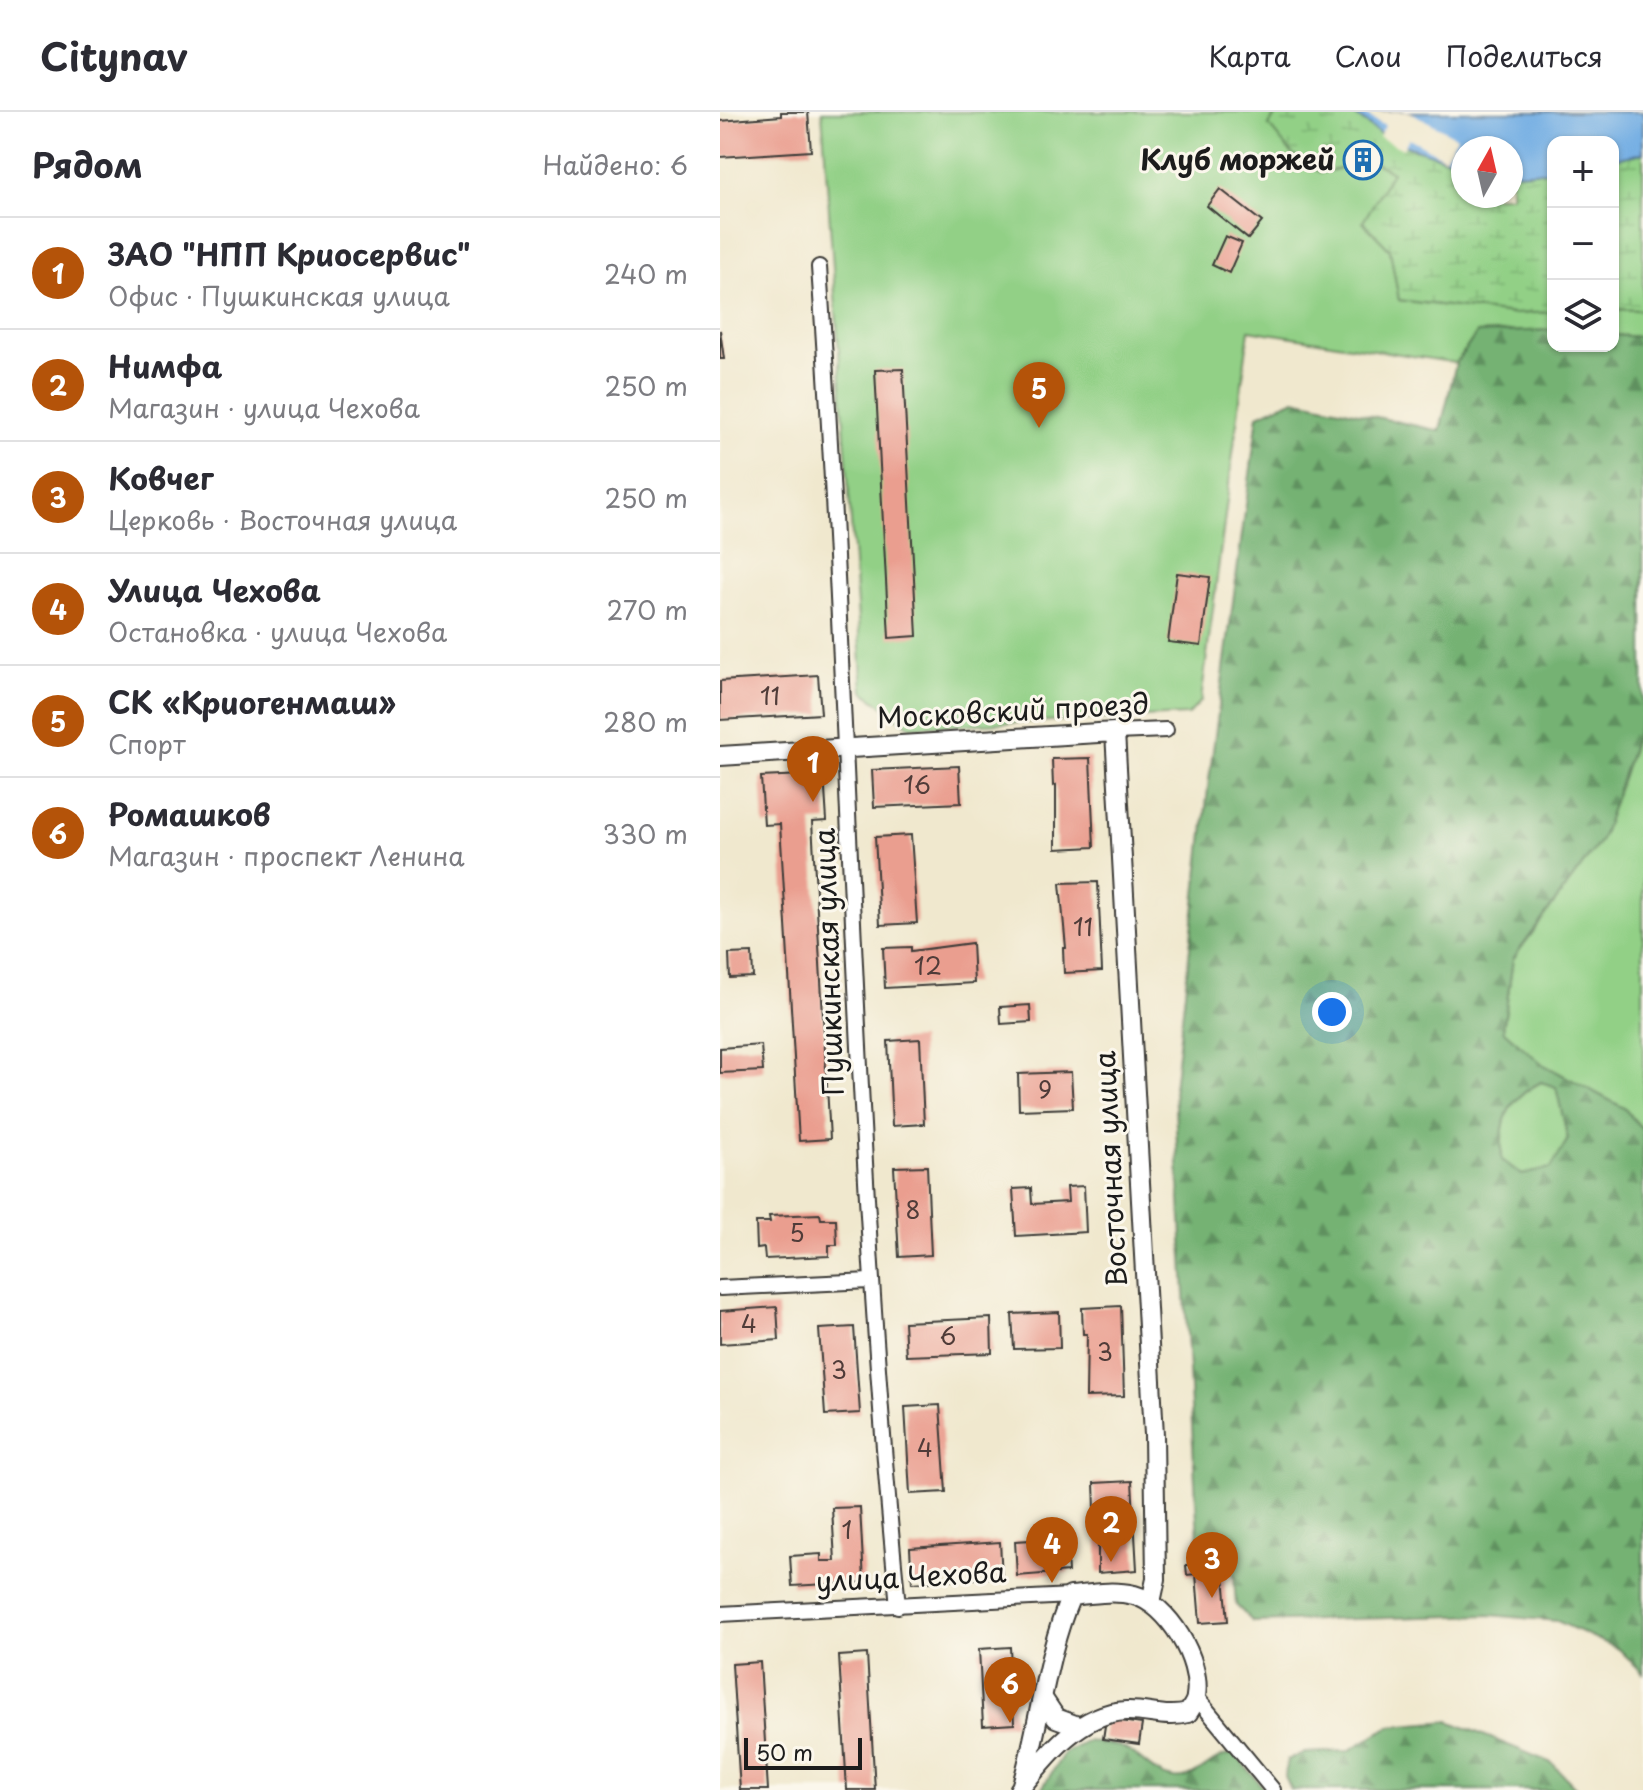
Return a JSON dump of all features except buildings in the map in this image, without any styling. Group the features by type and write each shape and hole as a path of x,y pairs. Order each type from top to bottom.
{"street":[{"name":"Пушкинская улица","path":"819,267 846,749 870,1281 898,1606"},
{"name":"Московский проезд","path":"720,756 1166,730"},
{"name":"Восточная улица","path":"1115,732 1154,1435 1156,1579 1151,1602"},
{"path":"720,1288 870,1281"},
{"name":"улица Чехова","path":"720,1614 1114,1592 1151,1602"},
{"path":"1020,1789 1044,1700 1057,1629 1071,1596"},
{"path":"1151,1602 1167,1619 1186,1650 1192,1706 1227,1733 1273,1790"},
{"path":"1044,1700 1056,1718 1078,1726"},
{"path":"1020,1789 1078,1726 1109,1713 1128,1711 1168,1717 1192,1706"}],"green space":[{"path":"822,112 1277,112 1269,126 1347,167 1360,154 1393,172 1363,222 1390,250 1399,300 1513,314 1547,312 1547,330 1477,333 1456,363 1249,330 1201,701 1188,715 910,727 863,691"},
{"path":"1277,112 1351,112 1390,141 1451,160 1451,208 1523,208 1523,172 1547,171 1547,312 1513,314 1399,300 1390,250 1363,222 1392,172 1360,155 1347,167 1321,173 1292,154 1269,126"},
{"path":"1643,153 1643,310 1619,309 1619,158"},
{"path":"1619,309 1643,310 1643,337 1619,335"},
{"path":"1547,330 1547,352 1619,352 1619,335 1643,337 1643,715 1601,840 1513,959 1503,1030 1542,1064 1624,1108 1643,1130 1643,1673 1619,1649 1557,1621 1489,1615 1253,1622 1236,1605 1231,1541 1198,1539 1174,1088 1209,780 1258,415 1295,399 1440,431 1456,363 1477,333","holes":["1541,1082 1556,1087 1568,1139 1551,1168 1522,1175 1502,1160 1502,1134 1507,1114 1519,1097"]},
{"path":"1643,715 1643,1130 1624,1108 1542,1064 1503,1031 1513,959 1601,840"},
{"path":"1541,1082 1556,1086 1568,1139 1551,1168 1522,1175 1502,1160 1504,1123 1519,1097"},
{"path":"1449,1721 1552,1763 1578,1790 1291,1790 1285,1777 1287,1760 1304,1753 1348,1751 1390,1726"},
{"path":"1088,1741 1119,1746 1158,1772 1173,1778 1190,1776 1219,1758 1235,1754 1265,1790 1041,1790 1064,1753"}],"water":[{"path":"1351,112 1643,112 1643,153 1619,158 1619,136 1547,136 1547,171 1523,172 1523,136 1451,136 1451,160 1390,141"}],"pier":[{"path":"1360,112 1410,112 1455,136 1451,136 1451,148 1445,158 1409,138 1403,149 1379,137 1385,126"}],"place":[{"name":"Клуб моржей","path":"1363,160"},
{"name":"СК «Криогенмаш»","path":"1039,428"},
{"name":"ЗАО \"НПП Криосервис\"","path":"813,802"},
{"name":"Нимфа","path":"1111,1562"},
{"name":"Улица Чехова","path":"1052,1583"},
{"name":"Ковчег","path":"1212,1598"},
{"name":"Ромашков","path":"1010,1723"}]}
